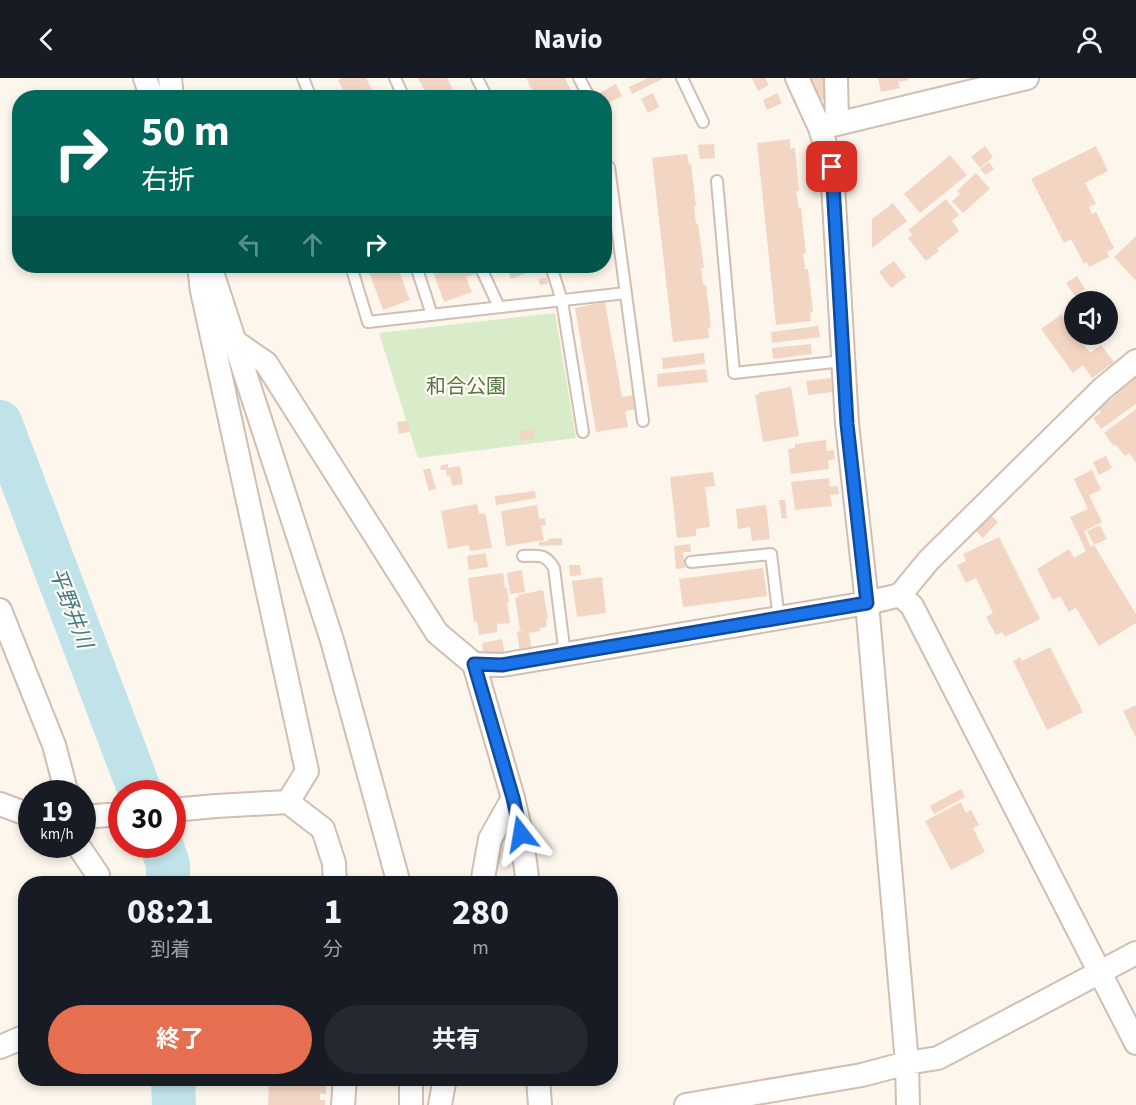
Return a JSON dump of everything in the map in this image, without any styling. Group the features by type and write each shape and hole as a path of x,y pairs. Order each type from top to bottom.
{"street":[{"path":"796,78 828,125"},
{"path":"836,78 828,125 847,424 867,603 907,1063 908,1105"},
{"path":"828,125 1027,78"},
{"path":"200,273 204,302 307,771 288,802"},
{"path":"212,273 332,640 397,876"},
{"path":"234,341 266,363 437,633 474,664 513,798 527,876"},
{"path":"474,664 502,665 565,655 867,603 900,595 929,560 1102,389 1136,362"},
{"path":"900,595 912,606 1136,1043"},
{"path":"0,610 54,745 63,780"},
{"path":"483,876 490,839 513,798"},
{"path":"186,809 288,802 323,829 334,863 335,876"},
{"path":"0,804 18,811"},
{"path":"86,858 98,876"},
{"path":"686,1105 862,1075 907,1063 938,1058 1136,952"},
{"path":"0,1047 18,1039"},
{"path":"343,1105 344,1086"},
{"path":"411,1086 411,1105"},
{"path":"440,1105 444,1086"},
{"path":"539,1086 540,1105"}],"lane":[{"path":"682,78 703,122"},
{"path":"717,181 734,373 843,361"},
{"path":"612,189 643,421"},
{"path":"353,273 368,322 626,293"},
{"path":"418,273 432,315"},
{"path":"483,273 499,307"},
{"path":"553,273 562,301 583,432"},
{"path":"691,562 771,554 779,618"},
{"path":"523,556 543,556 554,568 565,655"}],"green space":[{"name":"和合公園","path":"555,313 576,438 418,458 379,333"}],"building":[{"path":"366,78 372,90 343,90 338,80"},
{"path":"418,78 447,78 453,90 424,90"},
{"path":"526,78 565,78 571,90 532,90"},
{"path":"648,78 664,78 632,94 629,87"},
{"path":"752,78 765,78 769,85 758,91"},
{"path":"809,78 827,78 829,83 825,85 830,96 819,101"},
{"path":"878,78 908,78 909,80 898,82 900,88 881,92"},
{"path":"616,84 622,96 612,101 612,90 605,90"},
{"path":"653,93 659,107 648,113 641,99"},
{"path":"777,93 782,103 767,110 763,100"},
{"path":"790,139 790,149 795,148 799,191 796,191 799,208 801,208 806,253 803,253 805,269 808,269 813,312 810,312 811,321 776,325 757,143"},
{"path":"714,144 715,158 700,159 698,145"},
{"path":"985,146 993,157 980,168 971,157"},
{"path":"1096,146 1108,171 1085,183 1096,204 1089,207 1092,214 1096,212 1114,248 1107,252 1109,257 1089,267 1087,262 1084,264 1071,239 1064,243 1031,179"},
{"path":"687,154 689,164 691,164 696,224 698,224 704,268 701,268 703,285 706,285 711,327 708,328 709,338 673,342 652,158"},
{"path":"950,155 967,175 920,213 904,194"},
{"path":"989,162 994,169 986,175 980,169"},
{"path":"976,173 990,189 963,213 952,201 960,194 957,191"},
{"path":"946,199 959,215 952,221 959,231 926,261 908,238 913,235 908,230"},
{"path":"893,203 907,221 872,248 872,219"},
{"path":"1136,236 1136,279 1135,280 1114,257"},
{"path":"894,261 906,277 891,288 879,272"},
{"path":"370,273 400,273 410,300 383,310"},
{"path":"434,273 479,273 466,277 472,292 444,302"},
{"path":"509,273 527,273 511,279"},
{"path":"1077,276 1085,289 1072,291 1066,283"},
{"path":"547,278 548,284 540,285 538,279"},
{"path":"605,302 622,397 634,395 637,409 625,411 628,427 596,432 575,308"},
{"path":"1062,314 1064,345 1084,345 1090,353 1101,345 1114,362 1092,378 1083,365 1073,373 1041,329"},
{"path":"818,326 820,337 772,343 771,332"},
{"path":"811,344 812,354 773,359 772,348"},
{"path":"704,353 705,364 663,369 662,358"},
{"path":"706,369 708,382 658,387 657,374"},
{"path":"1136,376 1136,404 1101,429 1093,418 1101,412 1099,409 1116,395 1114,393"},
{"path":"831,378 832,392 808,395 806,381"},
{"path":"791,387 799,436 763,442 755,395"},
{"path":"1136,409 1136,463 1129,453 1125,456 1116,445 1114,446 1104,433"},
{"path":"408,421 410,432 399,434 397,422"},
{"path":"533,429 535,439 521,441 519,431"},
{"path":"826,440 827,451 834,450 835,459 828,460 829,469 791,474 788,449 795,448 795,444"},
{"path":"1106,456 1112,468 1099,475 1093,462"},
{"path":"448,464 448,468 460,466 463,484 452,486 450,475 447,476 446,470 441,470 440,466"},
{"path":"430,468 436,489 429,491 423,470"},
{"path":"1092,470 1101,490 1089,495 1102,522 1084,531 1091,547 1094,545 1136,614 1136,623 1099,646 1076,608 1069,612 1060,596 1053,600 1037,569 1069,549 1074,558 1086,551 1070,517 1088,509 1074,479"},
{"path":"713,472 715,486 705,487 710,527 696,529 696,536 677,538 670,477"},
{"path":"829,478 830,487 838,486 839,494 830,495 832,506 795,510 791,482"},
{"path":"535,491 536,498 496,505 495,496"},
{"path":"779,500 785,500 787,518 782,519"},
{"path":"477,504 479,514 485,513 492,548 470,551 469,545 448,549 441,511"},
{"path":"537,505 539,519 545,518 546,525 541,525 544,540 506,546 501,511"},
{"path":"766,505 770,539 752,541 750,527 738,529 736,509"},
{"path":"991,515 998,522 983,538 976,531"},
{"path":"1100,525 1107,539 1094,545 1087,531"},
{"path":"999,537 1040,619 1005,637 1002,632 996,635 986,617 993,613 976,578 966,583 957,565 966,561 963,554"},
{"path":"562,538 562,545 539,546 539,542"},
{"path":"690,544 691,552 683,552 685,568 676,569 674,546"},
{"path":"486,553 488,567 469,570 467,556"},
{"path":"569,565 580,565 581,575 570,576"},
{"path":"763,568 767,596 683,607 679,579"},
{"path":"522,570 525,592 510,594 507,573"},
{"path":"503,573 509,602 507,602 510,623 497,624 497,632 479,635 477,622 474,622 468,578"},
{"path":"602,577 606,613 577,617 572,581"},
{"path":"543,590 548,619 546,619 547,627 529,633 532,651 520,653 517,632 524,630 520,630 515,598 519,597 518,595"},
{"path":"502,639 505,656 493,659 483,650 482,643"},
{"path":"1050,647 1083,712 1047,730 1013,661 1020,657 1022,661"},
{"path":"1136,705 1136,738 1123,711"},
{"path":"961,789 965,797 934,814 930,806"},
{"path":"961,802 966,813 971,810 979,825 973,828 985,852 951,870 925,821"},
{"path":"269,1086 326,1086 326,1094 320,1094 320,1100 325,1100 325,1105 268,1105"}],"waterway":[{"name":"平野井川","path":"0,422 136,780"},
{"name":"平野井川","path":"166,858 168,876"},
{"name":"平野井川","path":"173,1086 174,1105"}],"route":[{"path":"521,834 513,798 474,664 502,665 867,603 847,424 832,167"}]}
